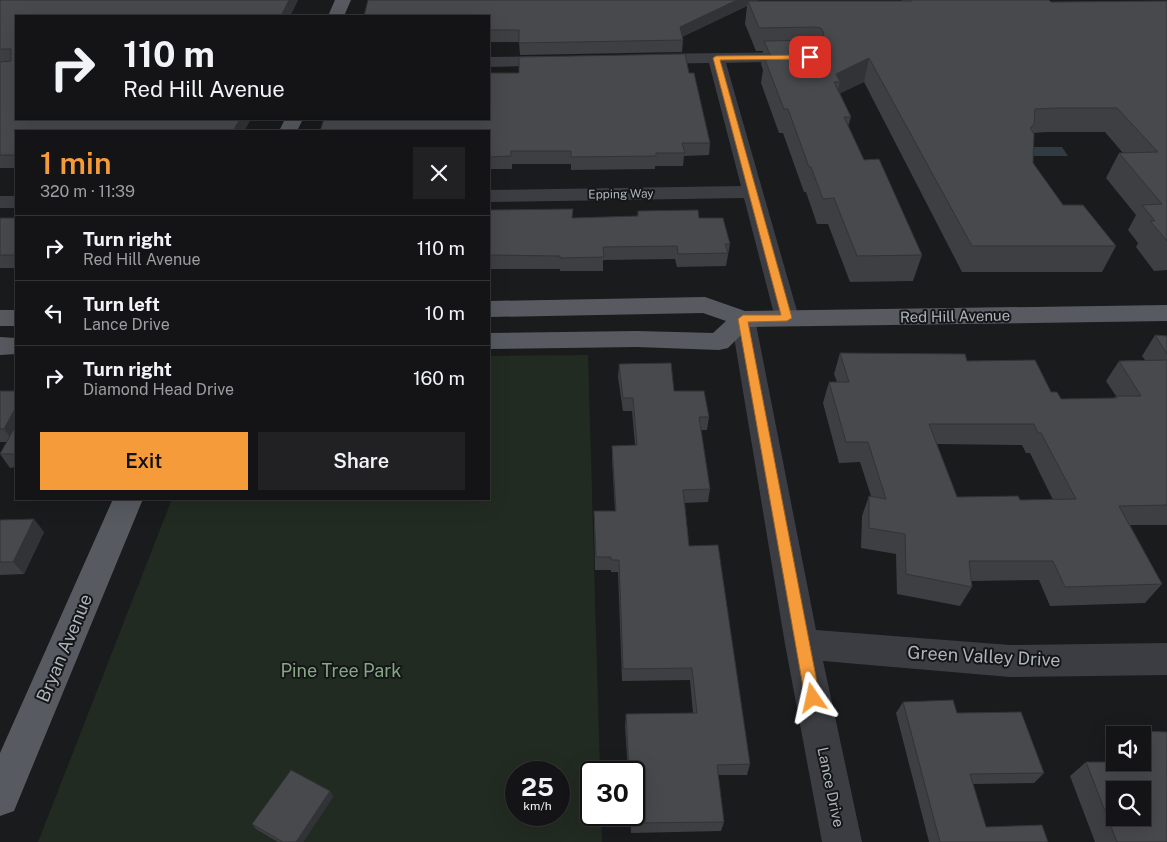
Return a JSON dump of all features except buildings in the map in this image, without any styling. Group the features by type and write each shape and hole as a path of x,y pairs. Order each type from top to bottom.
{"main road":[{"path":"336,15 343,0"},
{"name":"Red Hill Avenue","path":"490,309 705,305 743,319 1167,313"},
{"path":"0,318 15,318"},
{"path":"490,341 636,339 719,342 743,319"},
{"path":"0,346 15,346"},
{"name":"Bryan Avenue","path":"0,797 128,500"}],"street":[{"path":"637,59 810,57"},
{"path":"716,58 787,318"},
{"path":"490,62 578,60"},
{"name":"Epping Way","path":"490,196 753,192"},
{"path":"0,202 15,202"},
{"name":"Lance Drive","path":"743,319 802,644 842,842"},
{"name":"Green Valley Drive","path":"802,644 1010,661 1167,659"}],"green space":[{"name":"Pine Tree Park","path":"588,355 600,761 580,761 580,826 601,826 602,842 38,842 172,500 490,500 490,356"}],"shaded area":[{"path":"1027,147 1062,147 1068,156 1033,156"}],"route":[{"path":"810,57 716,58 787,318 743,319 813,698"}]}
